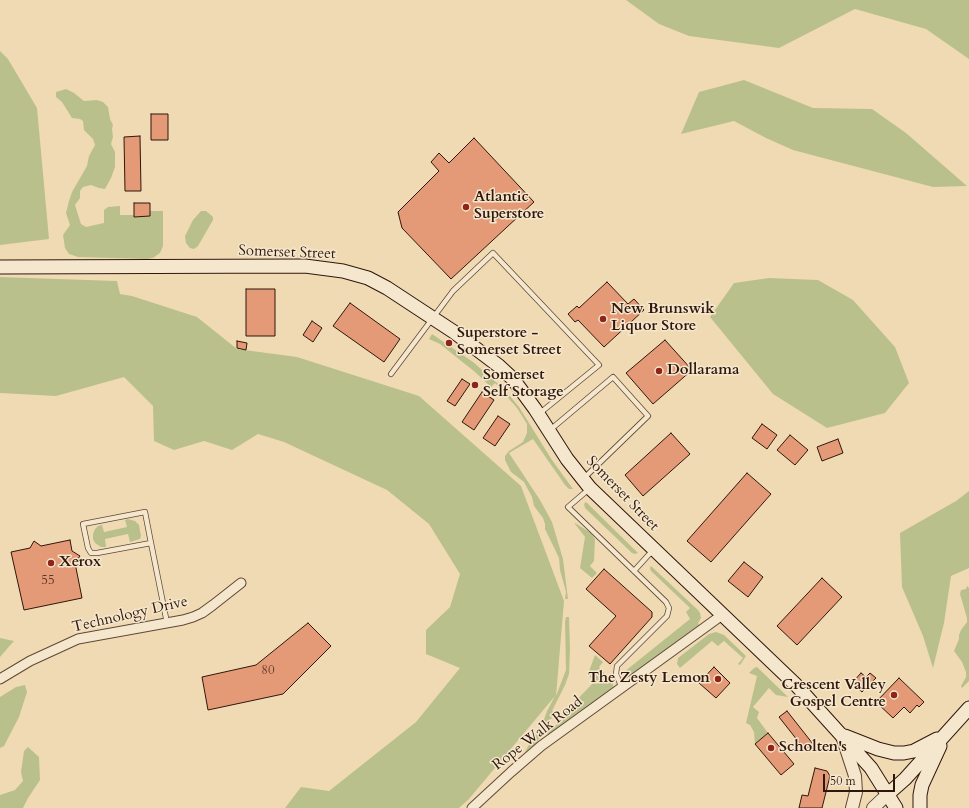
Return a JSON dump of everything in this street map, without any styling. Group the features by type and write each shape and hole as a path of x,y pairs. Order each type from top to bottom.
{"main road":[{"name":"Somerset Street","path":"0,267 305,266 343,271 368,278 392,291 433,318 499,366 513,379 539,414 567,459 586,484 796,686 874,772 896,808"},
{"path":"888,794 905,778 969,708"},
{"path":"842,735 888,753 904,754 914,751 946,734"},
{"path":"920,808 922,785 946,734"}],"street":[{"name":"Technology Drive","path":"0,679 30,661 78,639 183,620 202,613 241,583"},
{"name":"Rope Walk Road","path":"472,808 536,751 722,615"},
{"path":"842,735 855,776 856,792 852,808"},
{"path":"873,808 888,794"}],"lane":[{"path":"391,374 453,291 493,254 599,366 539,414"},
{"path":"549,431 613,377 648,416 586,484 568,507 666,602 670,608 665,618 617,666 616,674 622,688"},
{"path":"151,543 91,553 88,548 83,524 145,512 167,623"},
{"path":"634,571 654,550"}],"green space":[{"path":"626,0 969,0 969,59 926,29 855,9 779,48 689,36 659,24"},
{"path":"0,51 8,59 37,108 49,239 0,245"},
{"path":"744,80 813,108 872,109 906,133 967,186 933,187 793,150 734,121 681,134 699,92"},
{"path":"66,89 84,101 97,100 103,102 108,107 110,119 113,125 113,137 111,144 115,152 115,167 105,189 91,185 83,187 80,191 80,198 75,205 81,224 86,227 104,223 104,210 108,207 120,206 120,215 134,215 134,217 150,216 150,211 163,211 163,246 160,253 153,258 78,257 69,254 65,248 63,235 70,225 66,213 69,201 72,192 87,166 89,156 95,145 93,139 84,130 83,121 72,118 62,102 56,97 56,92"},
{"path":"201,211 206,211 213,217 213,220 198,246 194,249 190,248 186,243 185,236 193,220"},
{"path":"0,277 117,281 120,294 132,296 197,317 237,349 297,357 419,396 521,486 564,601 556,696 566,670 566,617 569,617 569,674 552,711 555,713 541,733 537,743 525,752 542,725 555,696 469,799 459,808 285,808 301,787 329,791 416,722 460,668 426,654 426,630 450,607 460,574 429,524 387,490 284,442 258,434 232,450 204,441 174,450 154,441 153,406 124,377 56,396 0,393"},
{"path":"769,278 818,280 853,300 895,347 909,383 885,413 827,428 773,394 710,317 734,283"},
{"path":"432,334 473,362 504,389 519,407 552,460 573,489 569,489 565,485 533,439 509,453 540,500 552,522 563,559 568,599 565,599 566,592 560,570 559,558 545,529 543,518 534,506 532,497 524,482 511,472 505,460 505,456 509,451 523,442 527,433 527,424 517,408 495,383 491,387 440,344 429,339"},
{"path":"969,491 969,568 951,576 944,623 933,668 923,636 902,587 900,533 956,501"},
{"path":"586,502 638,553 632,553 585,508 584,504"},
{"path":"128,519 135,521 139,525 141,536 140,539 130,542 128,534 105,539 106,547 101,547 95,543 93,534 98,526 102,525 104,532 127,527 125,520"},
{"path":"575,523 591,533 595,539 594,561 590,566 597,573 592,578 580,568 585,537"},
{"path":"651,566 698,610 701,618 698,623 699,625 624,681 622,676 624,672 690,619 686,612 690,608 651,571"},
{"path":"967,586 969,588 969,681 962,688 961,686 966,677 966,672 962,662 954,651 961,630 967,622 960,594 961,590 966,589"},
{"path":"716,632 724,635 746,656 740,665 738,664 743,658 724,641 718,646 712,641 680,668 677,664 678,658 709,634"},
{"path":"0,638 14,641 0,657"},
{"path":"595,655 603,662 599,667 612,682 614,688 547,735 548,732 562,719 564,713 594,682 588,674"},
{"path":"757,667 788,697 776,695 769,688 753,707 759,712 757,718 768,733 755,744 754,732 750,725 746,723 757,676 749,673"},
{"path":"25,685 27,692 19,717 4,746 0,748 0,697 16,687"},
{"path":"28,747 39,757 40,780 23,808 0,808 0,795 15,790 23,781 21,772 24,751"}],"building":[{"path":"151,114 168,114 168,140 151,140"},
{"path":"140,136 141,191 125,191 124,137"},
{"name":"Atlantic Superstore","path":"474,138 534,202 451,279 402,228 398,212 439,171 431,162 439,153 449,163"},
{"path":"134,203 150,203 150,216 134,217"},
{"path":"607,282 628,304 634,299 644,310 604,347 578,320 575,322 568,314 577,306 579,308"},
{"path":"246,289 275,289 275,336 246,336"},
{"path":"350,303 400,339 384,362 333,326"},
{"path":"312,321 322,328 313,342 303,335"},
{"name":"Dollarama","path":"665,340 692,370 653,404 626,373"},
{"path":"237,341 247,343 246,350 237,348"},
{"path":"462,379 470,384 455,406 447,401"},
{"path":"482,392 494,400 474,430 462,422"},
{"path":"498,416 510,424 495,446 483,438"},
{"path":"762,424 777,435 767,449 752,438"},
{"path":"671,433 690,454 643,496 625,475"},
{"path":"790,435 808,450 795,465 777,450"},
{"path":"838,439 843,453 822,461 817,447"},
{"path":"747,473 771,494 711,562 687,541"},
{"path":"70,540 72,551 80,556 75,563 82,598 24,610 11,552 30,548 34,541 41,546"},
{"path":"744,562 763,577 748,597 728,581"},
{"path":"604,569 652,612 652,617 610,664 589,646 616,616 586,589"},
{"path":"822,578 842,597 797,645 777,626"},
{"path":"308,623 331,646 283,694 208,710 202,677 256,665"},
{"path":"714,667 730,683 716,698 699,683"},
{"path":"861,673 866,677 870,673 876,678 862,692 852,683"},
{"path":"899,678 924,702 919,707 917,705 910,713 904,707 893,718 876,702"},
{"path":"787,711 813,744 805,750 779,717"},
{"path":"768,733 794,764 781,775 755,744"},
{"path":"815,768 827,771 830,776 822,808 799,808 802,795 808,796"}],"place":[{"name":"Atlantic Superstore","path":"466,207"},
{"name":"New Brunswik Liquor Store","path":"603,319"},
{"name":"Superstore - Somerset Street","path":"449,343"},
{"name":"Dollarama","path":"659,371"},
{"name":"Somerset Self Storage","path":"475,385"},
{"name":"Xerox","path":"51,563"},
{"name":"The Zesty Lemon","path":"718,679"},
{"name":"Crescent Valley Gospel Centre","path":"894,695"},
{"name":"Scholten's","path":"771,748"}]}
